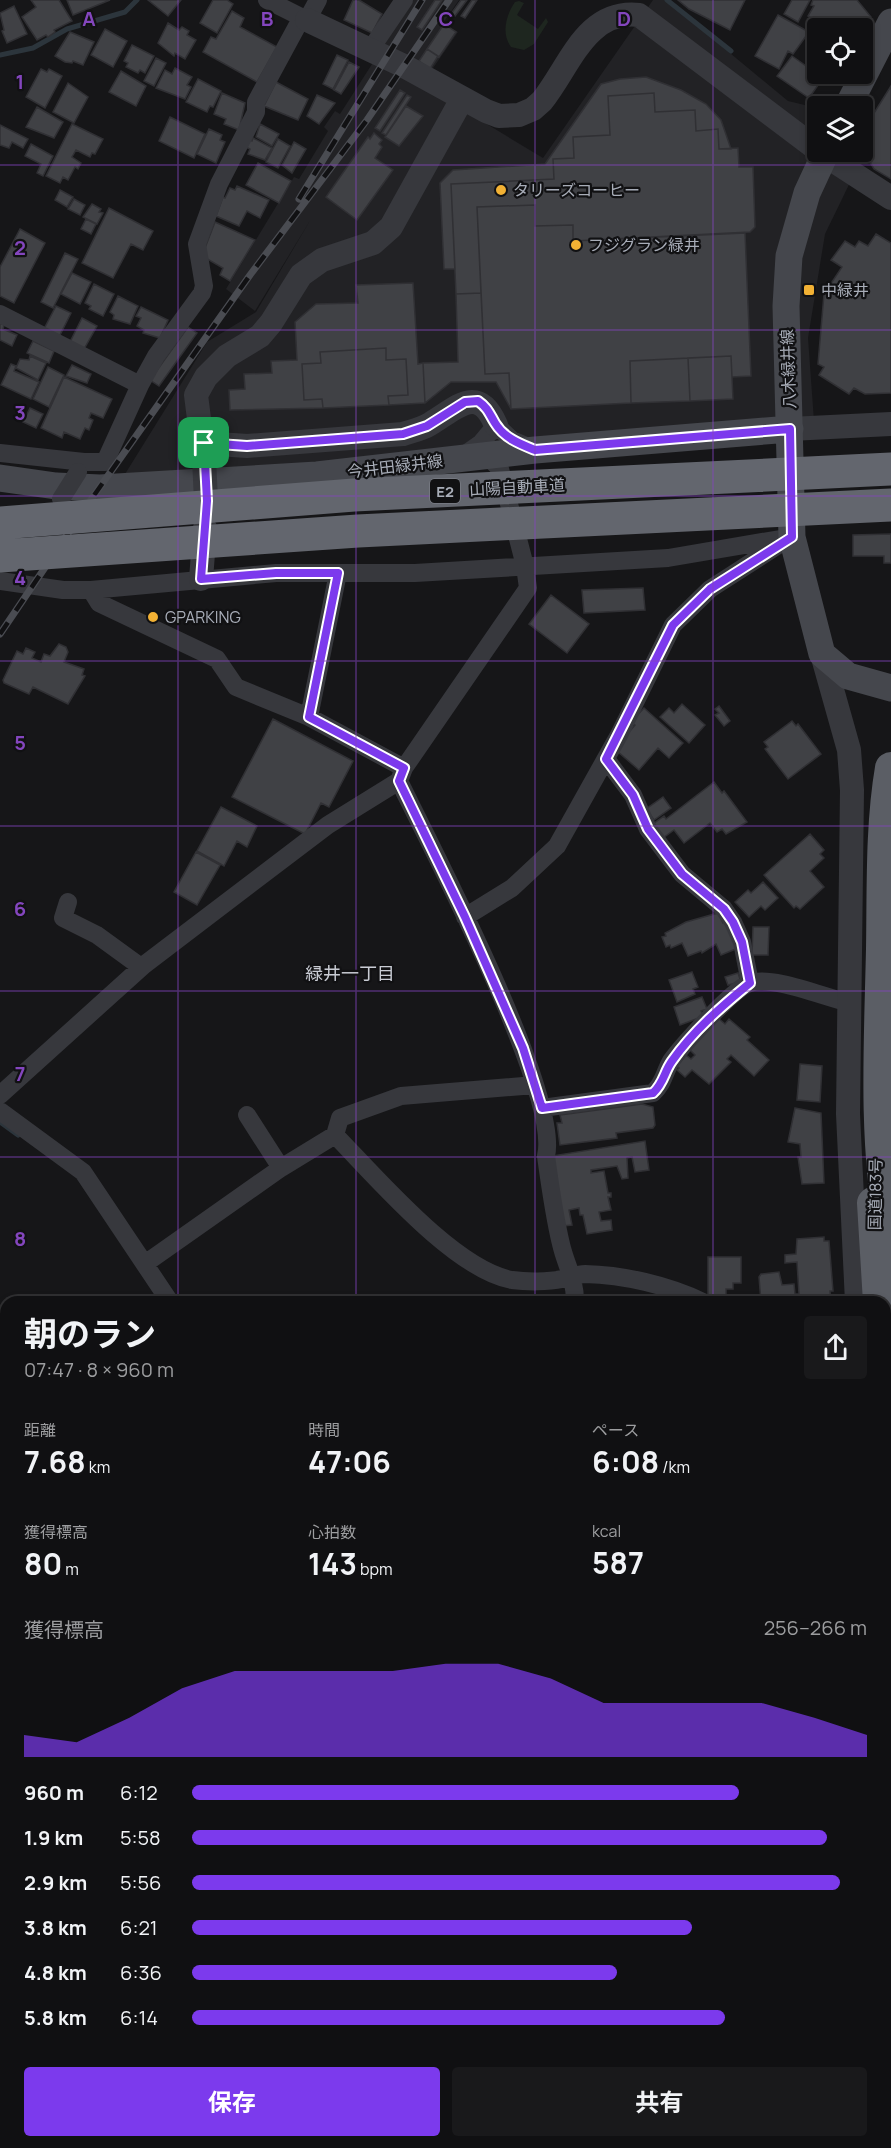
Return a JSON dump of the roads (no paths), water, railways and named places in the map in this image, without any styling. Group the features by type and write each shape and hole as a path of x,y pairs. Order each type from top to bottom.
{"highway":[{"name":"山陽自動車道","path":"0,524 354,495 891,469"},
{"name":"E2","path":"2,577 358,531 891,505"},
{"path":"622,518 891,521"},
{"path":"891,768 884,866 879,1085 883,1184 891,1231"},
{"name":"国道183号","path":"879,1085 873,1205 879,1296"}],"main road":[{"path":"853,96 891,21"},
{"name":"八木緑井線","path":"818,162 789,256 786,306 792,537 822,654"},
{"name":"今井田緑井線","path":"0,478 56,486 100,488 317,475 460,458 508,456 790,429"},
{"path":"822,654 848,676 891,688"}],"street":[{"path":"267,0 309,12 370,50 499,116 519,115 533,109 550,91 597,25 615,15 643,8 807,140"},
{"path":"370,50 404,0"},
{"path":"0,453 81,467 105,462 140,385 156,356 202,293 204,286 197,244 219,184 256,112 256,102 309,12"},
{"path":"201,579 207,501 204,451 196,412 196,395 206,377 227,356 260,336 271,323 301,275 322,260 373,243 391,228 462,99"},
{"path":"837,162 891,198"},
{"path":"0,314 140,385"},
{"path":"0,1095 141,967 328,825 401,774 528,588 508,456 512,440 496,425 489,409 478,401 465,402 427,426 403,434 204,451"},
{"path":"790,429 891,424"},
{"path":"460,458 481,443 496,425"},
{"path":"81,467 60,500 2,577 63,590 91,590 276,573 415,573 668,558 792,537"},
{"path":"465,917 512,888 557,846 606,759 673,625 710,589 792,537"},
{"path":"309,717 338,573"},
{"path":"91,590 99,603 217,659 236,687 309,717 401,774 523,1048 536,1085 548,1145 546,1156 558,1228 573,1276 575,1296"},
{"path":"822,654 849,750 860,876 850,1003 848,1114 857,1296"},
{"path":"606,759 633,795 648,829 682,874 724,909 733,922 742,942 750,983"},
{"path":"69,902 63,918 97,935 141,967"},
{"path":"542,1108 653,1093 662,1084 671,1062 711,1017 750,983 764,982 791,986 850,1003"},
{"path":"146,1263 281,1168 335,1135 340,1118 401,1096 536,1085"},
{"path":"0,1111 82,1172 166,1296"},
{"path":"247,1115 281,1168"},
{"path":"335,1135 413,1215 477,1267 494,1275 515,1280 562,1279 583,1274 632,1278 685,1296"}],"waterway":[{"path":"0,55 33,48 67,29 125,12 137,0"},
{"path":"667,0 731,51"},
{"path":"0,1122 18,1135"}],"railway":[{"path":"299,199 422,0"},
{"path":"0,634 90,501 250,275 367,120 449,0"}],"place":[{"name":"タリーズコーヒー","path":"501,190"},
{"name":"フジグラン緑井","path":"576,245"},
{"name":"中緑井","path":"809,290"},
{"name":"GPARKING","path":"153,617"}],"district":[{"name":"緑井一丁目","path":"350,973"}]}
